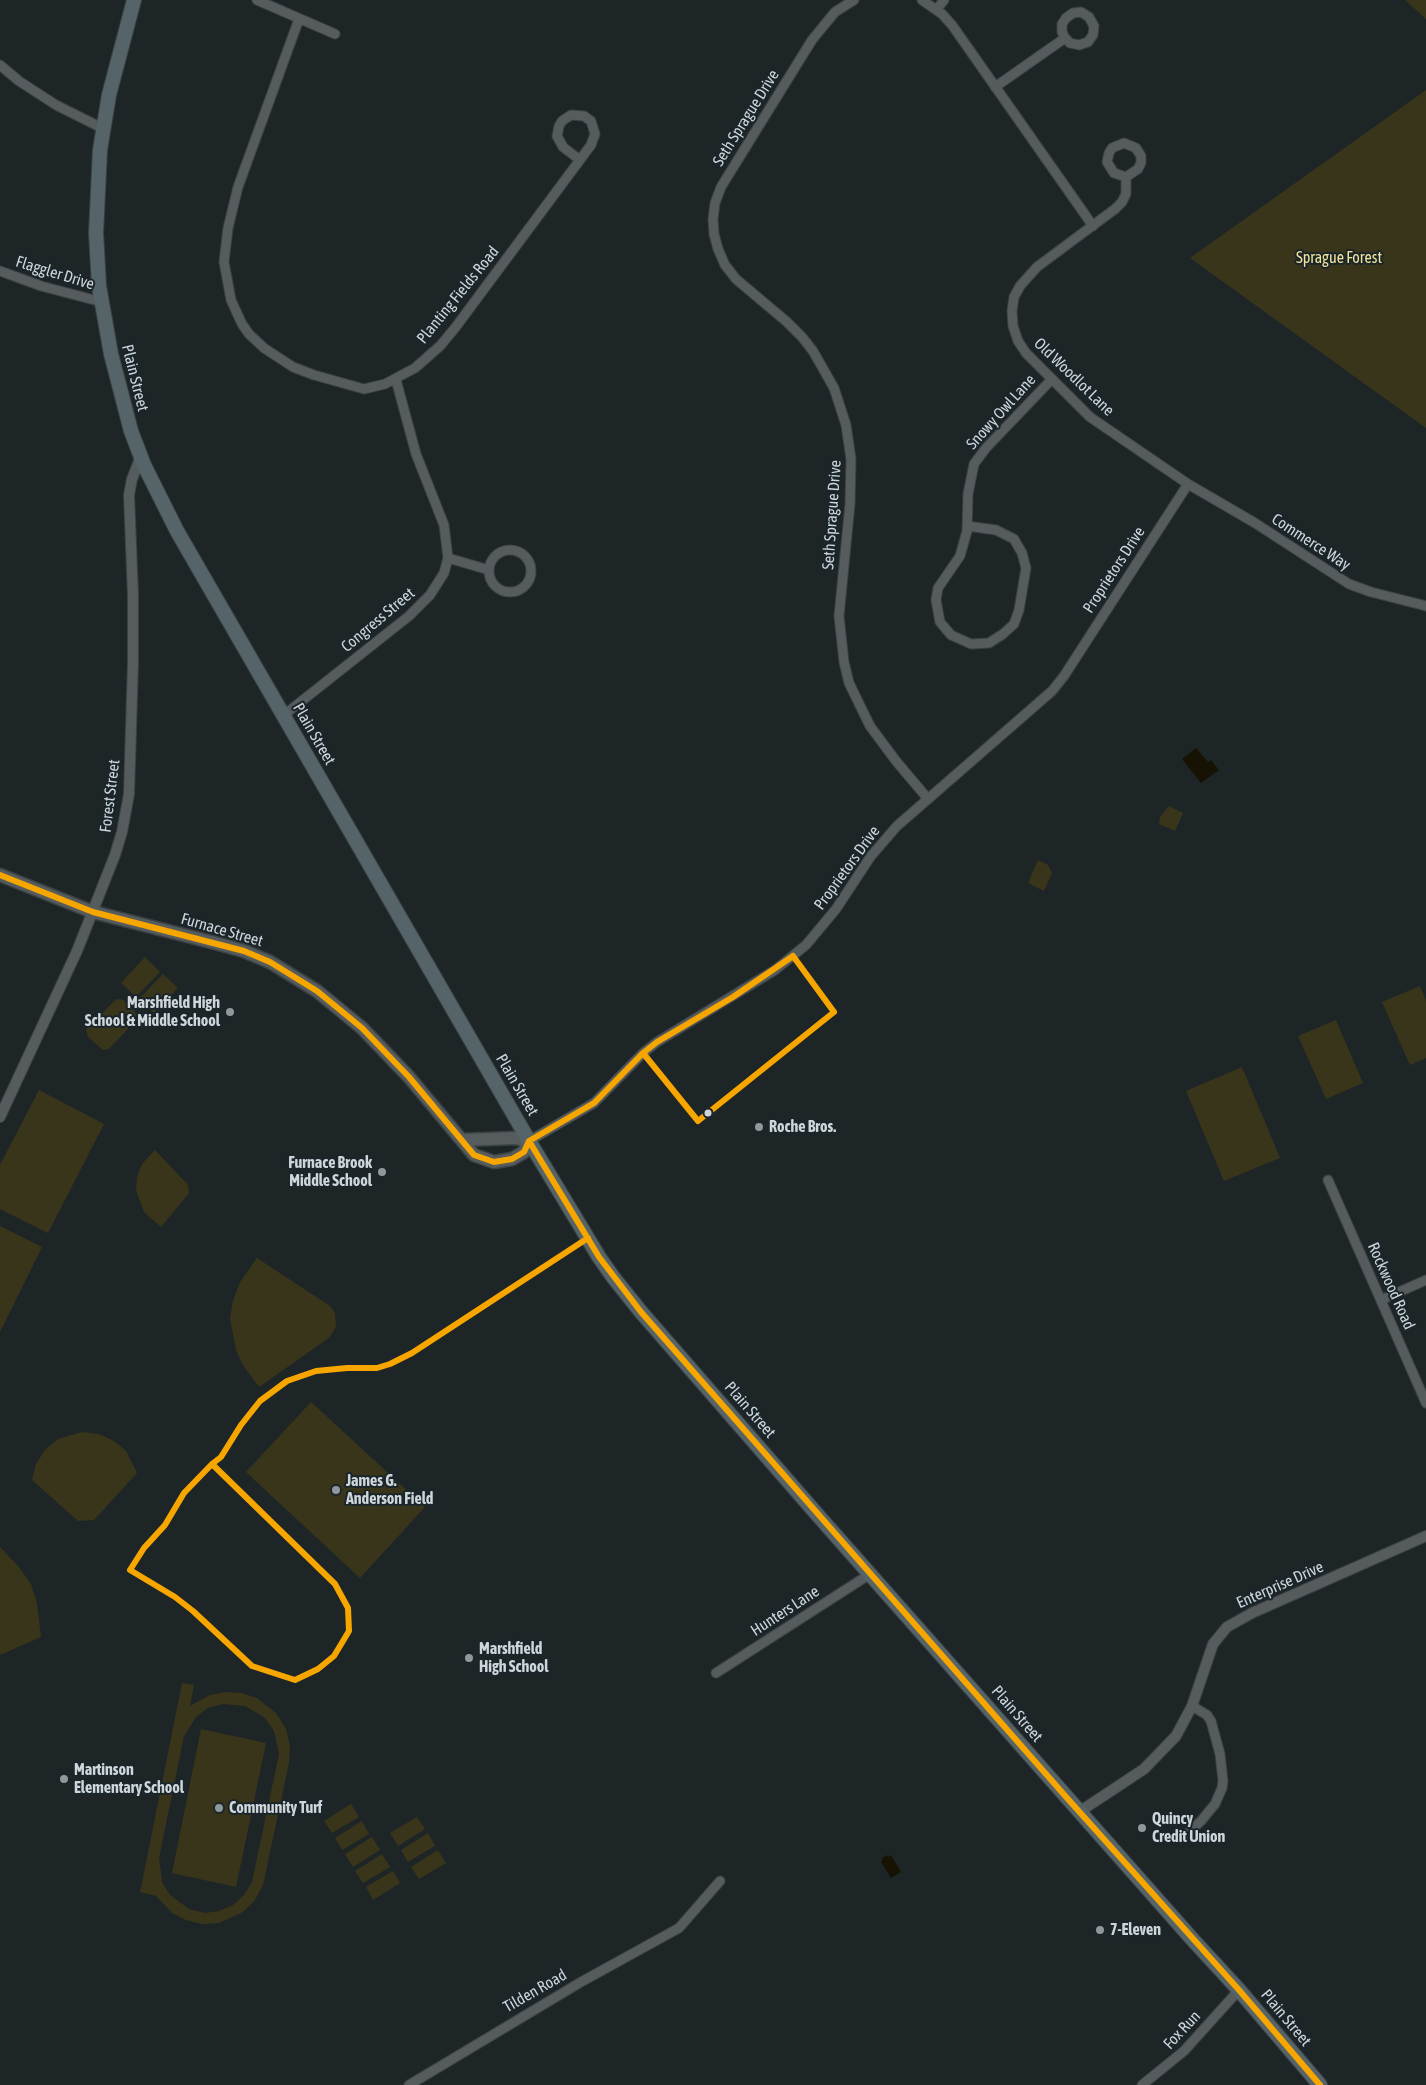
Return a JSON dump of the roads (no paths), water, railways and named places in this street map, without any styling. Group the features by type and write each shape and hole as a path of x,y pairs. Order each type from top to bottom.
{"main road":[{"name":"Plain Street","path":"134,0 102,128 96,214 97,252 102,302 116,378 127,417 141,456 177,531 529,1141 599,1257 621,1287 870,1574 1079,1812 1239,1990 1320,2085"},
{"name":"Furnace Street","path":"0,875 93,912 244,951 270,962 295,976 335,1005 376,1040 474,1155 494,1162 512,1159 524,1152 529,1141"},
{"path":"462,1140 515,1138 529,1141"}],"street":[{"path":"257,0 335,34"},
{"name":"Seth Sprague Drive","path":"854,0 835,12 812,40 721,187 715,203 714,234 725,265 736,279 782,316 802,337 824,367 834,388 846,426 851,459 850,504 839,616 844,662 849,683 870,726 928,799"},
{"path":"922,0 936,9 952,25 1093,226"},
{"path":"936,9 944,0"},
{"name":"Planting Fields Road","path":"299,19 246,164 234,204 225,245 224,262 229,294 236,312 250,334 272,354 293,367 364,389 396,380 424,362 450,334 580,160 591,145 595,134 591,121 584,116 575,114 566,117 562,121 559,126 558,136 563,147 580,160"},
{"path":"995,87 1065,38"},
{"path":"0,65 19,81 56,105 102,128"},
{"name":"Old Woodlot Lane","path":"1126,176 1126,194 1122,202 1026,277 1014,298 1013,326 1018,341 1026,353 1103,427 1188,484"},
{"name":"Flaggler Drive","path":"0,271 50,289 102,302"},
{"name":"Snowy Owl Lane","path":"967,526 996,530 1014,539 1022,553 1026,568 1019,610 1014,624 1003,634 989,642 970,644 951,635 940,622 936,600 938,588 960,556 967,526 968,494 974,464 986,448 1052,379"},
{"name":"Congress Street","path":"284,715 421,605 438,584 444,572 448,558 444,525 416,454 396,380"},
{"name":"Forest Street","path":"0,1117 93,912 119,844 128,794 133,630 129,496 132,479 141,456"},
{"name":"Proprietors Drive","path":"529,1141 594,1103 643,1053 657,1042 754,984 793,956 820,930 884,840 1052,691 1064,676 1188,484"},
{"name":"Commerce Way","path":"1188,484 1349,584 1371,592 1426,606"},
{"path":"513,550 525,556 531,569 528,582 518,591 504,591 493,583 489,570 490,563 499,553 513,550"},
{"path":"448,558 489,570"},
{"name":"Rockwood Road","path":"1328,1180 1426,1404"},
{"path":"1381,1300 1426,1280"},
{"name":"Enterprise Drive","path":"1079,1812 1144,1769 1176,1736 1192,1706 1213,1644 1227,1627 1252,1613 1426,1536"},
{"name":"Hunters Lane","path":"716,1673 870,1574"},
{"path":"1185,1836 1215,1804 1222,1788 1223,1780 1220,1754 1211,1721 1207,1715 1192,1706"},
{"name":"Tilden Road","path":"409,2085 580,1982 679,1928 720,1881"},
{"name":"Fox Run","path":"1142,2085 1184,2051 1239,1990"}],"place":[{"name":"Marshfield High School & Middle School","path":"230,1012"},
{"name":"Roche Bros.","path":"759,1127"},
{"name":"Furnace Brook Middle School","path":"382,1172"},
{"name":"James G. Anderson Field","path":"336,1490"},
{"name":"Marshfield High School","path":"469,1658"},
{"name":"Martinson Elementary School","path":"64,1779"},
{"name":"Community Turf","path":"219,1808"},
{"name":"Quincy Credit Union","path":"1142,1828"},
{"name":"7-Eleven","path":"1100,1930"}],"park label":[{"name":"Sprague Forest","path":"1339,258"}]}
